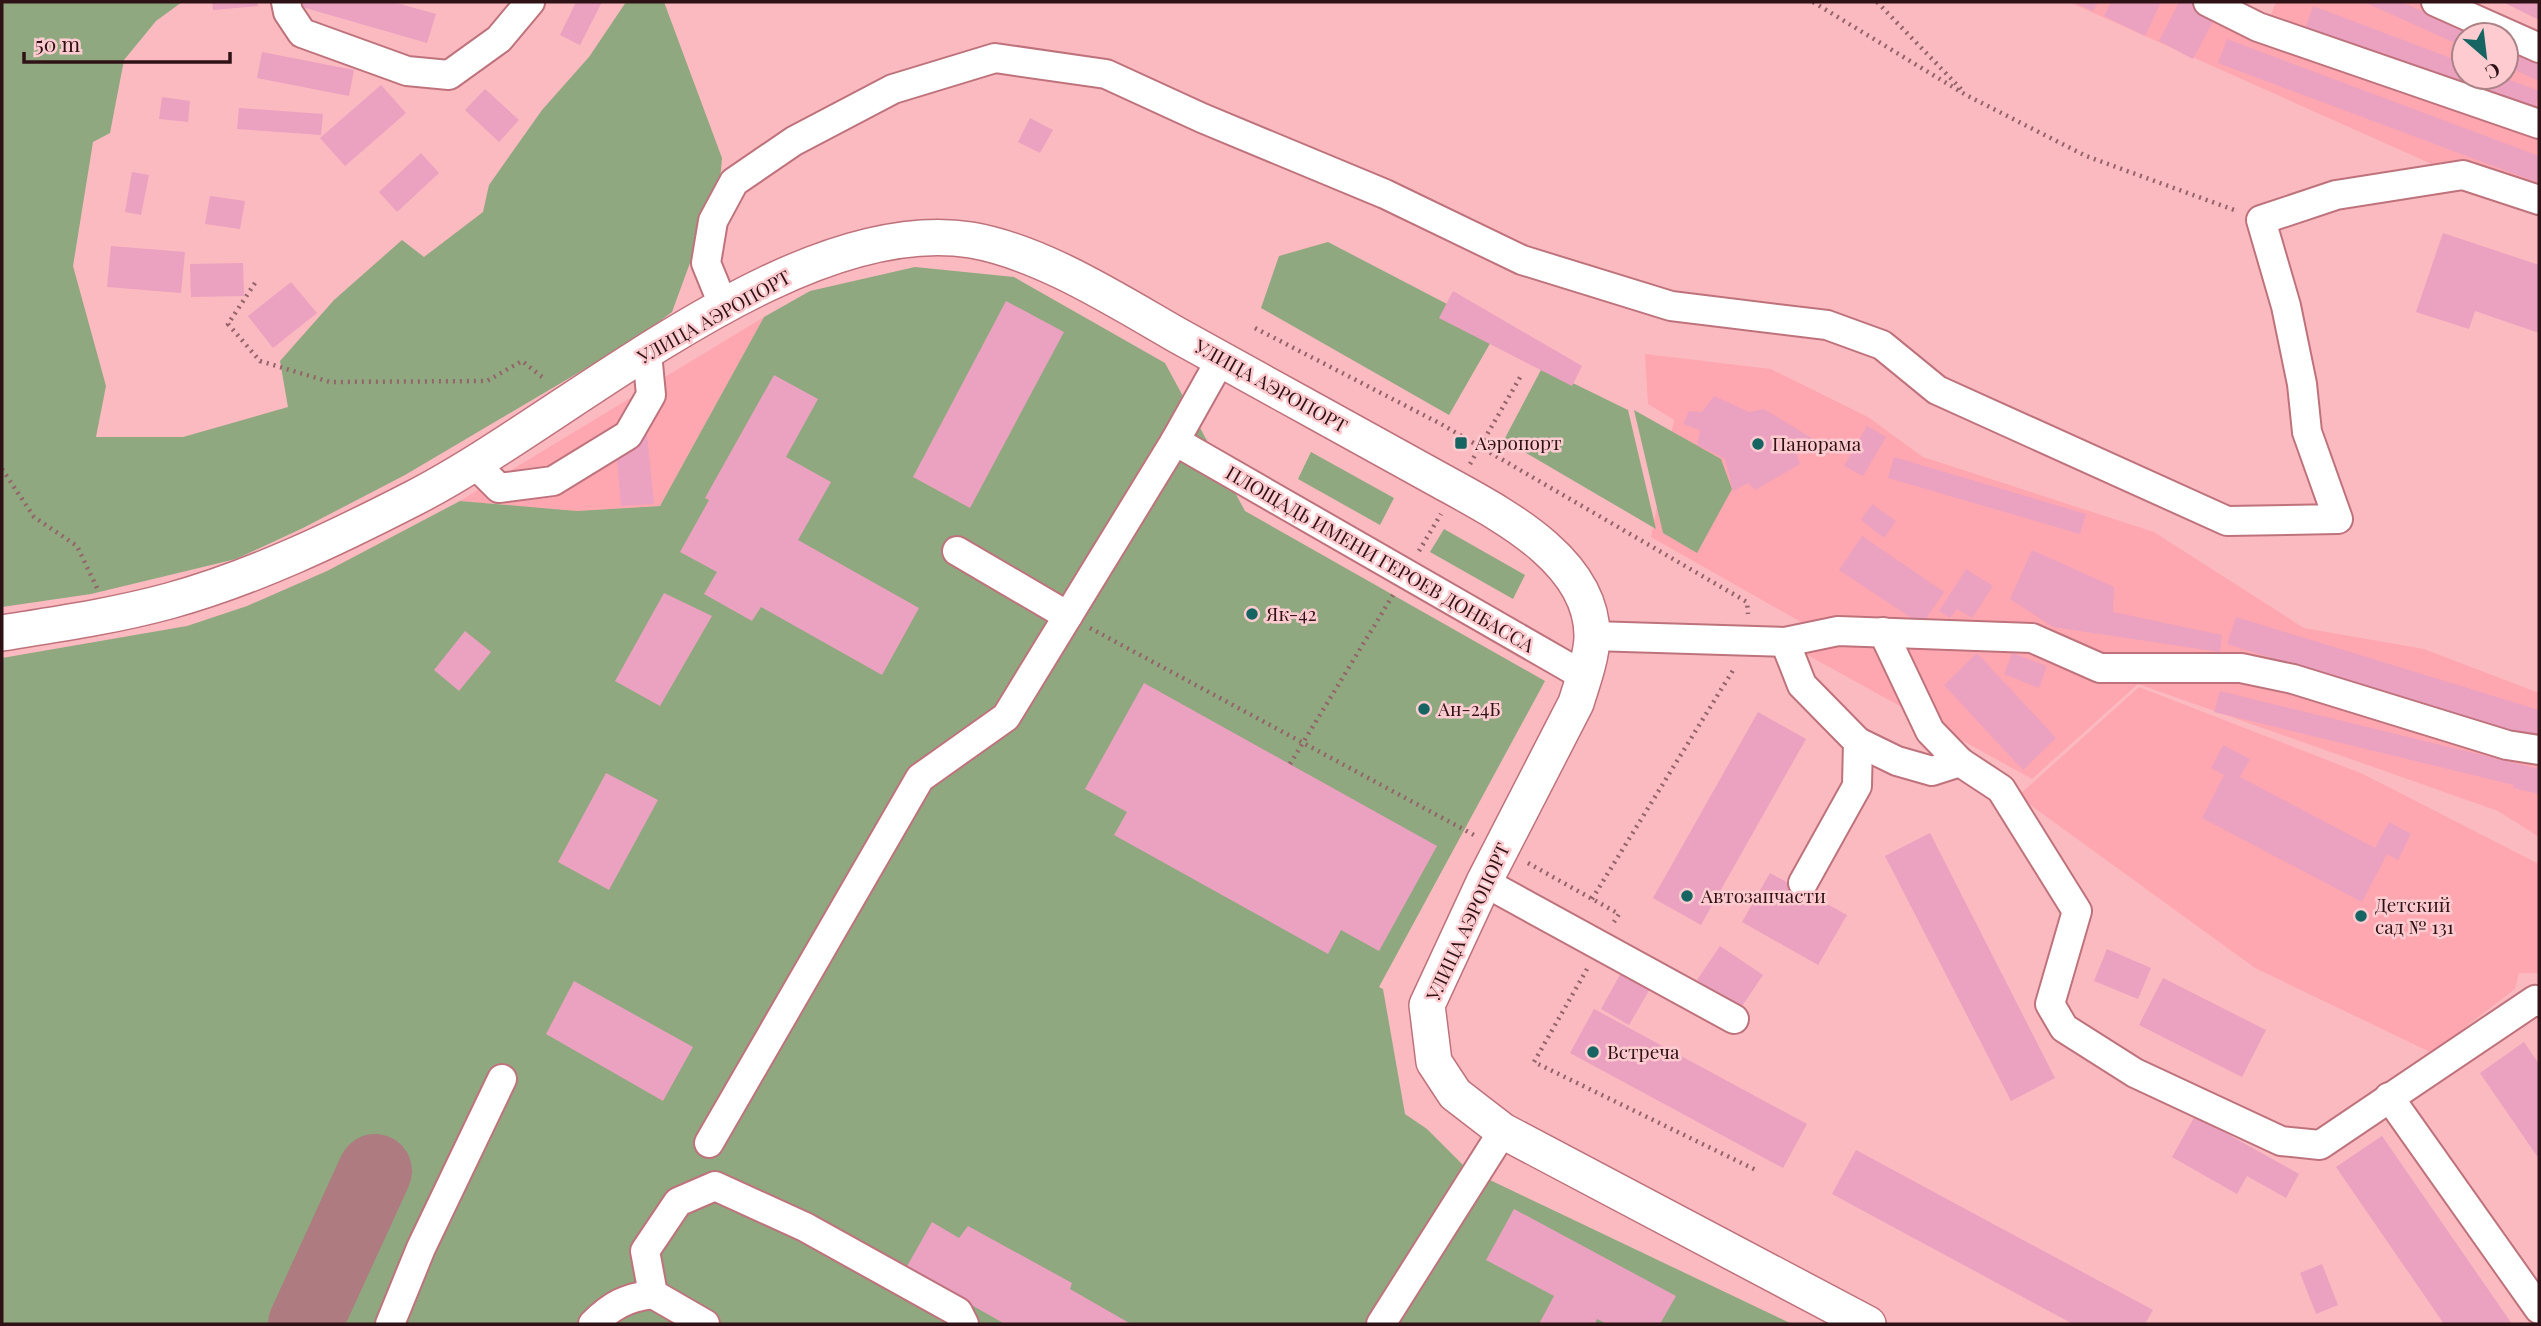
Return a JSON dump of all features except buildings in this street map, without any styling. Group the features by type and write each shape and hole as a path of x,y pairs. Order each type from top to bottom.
{"main road":[{"name":"УЛИЦА АЭРОПОРТ","path":"2,633 108,616 174,600 243,577 416,497 724,307 793,272 851,250 917,237 969,240 1014,251 1040,262 1221,359 1455,489 1536,538 1562,563 1582,593 1592,636 1584,676 1576,703 1483,882 1427,1005 1434,1062 1455,1094 1503,1130 1868,1324"}],"street":[{"path":"286,2 288,12 302,33 407,71 449,75 499,39 530,2"},
{"path":"2208,2 2258,27 2539,124"},
{"path":"2437,2 2539,48"},
{"path":"724,307 706,263 713,221 734,182 794,141 893,89 995,58 1106,74 1202,118 1385,194 1522,260 1671,306 1827,325 1882,345 1937,390 2227,521 2338,519 2307,432 2302,384 2286,306 2261,220 2336,195 2463,175 2539,200"},
{"path":"474,463 499,488 552,481 628,435 651,395 647,353"},
{"path":"709,1143 920,778 1006,717 1175,441 1221,359"},
{"name":"ПЛОЩАДЬ ИМЕНИ ГЕРОЕВ ДОНБАССА","path":"1175,441 1584,676"},
{"path":"957,551 1068,616"},
{"path":"1592,636 1785,642 1838,631 2032,638 2100,668 2241,668 2292,678 2507,745 2539,751"},
{"path":"1883,632 1930,730 1960,762 2001,789 2077,911 2050,1004 2064,1028 2136,1073 2281,1141 2320,1145 2535,1000 2539,1002"},
{"path":"1785,642 1802,685 1858,742 1897,761 1932,771 1960,762"},
{"path":"1803,883 1857,786 1858,742"},
{"path":"1483,882 1734,1019"},
{"path":"390,1324 421,1248 502,1079"},
{"path":"2389,1097 2539,1309"},
{"path":"1381,1324 1503,1130"},
{"path":"653,1294 645,1251 678,1202 715,1186 805,1227 958,1312 964,1324"},
{"path":"593,1324 612,1305 630,1297 653,1294 705,1324"}],"path":[{"path":"1813,2 1966,95 2086,156 2261,220"},
{"path":"1877,2 1966,95"},
{"path":"255,283 228,324 260,362 330,382 343,382 487,381 522,361 546,380"},
{"path":"1255,328 1441,424 1747,602 1751,641 1592,899"},
{"path":"2,469 34,517 78,546 108,616"},
{"path":"1068,616 1428,812 1502,848 1619,914 1534,1062 1758,1171"}],"shaded area":[{"path":"2069,2 2238,2 2269,19 2276,2 2432,2 2470,21 2450,21 2450,91 2520,91 2520,46 2539,56 2539,212"},
{"path":"764,317 660,506 577,511 460,501"},
{"path":"1645,354 1771,369 1868,417 1923,457 2154,532 2304,628 2424,649 2539,693 2539,837 2498,811 2138,684 2032,779 1802,652 1808,626 1651,537 1674,420 1648,404"},
{"name":"Детский сад № 131","path":"2139,687 2363,774 2539,864 2539,973 2519,973 2515,989 2432,1053 2255,968 2018,796"}],"green space":[{"path":"2,2 182,2 156,21 124,60 110,133 93,142 73,266 106,386 96,437 183,437 288,407 280,361 334,300 402,240 424,257 483,212 489,185 542,110 589,57 626,2 664,2 722,158 720,181 672,312 639,337 405,475 236,559 91,594 2,607"},
{"path":"1328,242 1447,304 1492,340 1449,415 1261,308 1279,256"},
{"path":"915,267 1014,277 1165,363 1245,511 1545,681 1379,987 1383,989 1405,1114 1427,1129 1467,1169 1792,1324 2,1324 2,658 187,626 247,606 327,571 460,501 577,511 660,506 764,317 810,291"},
{"path":"1542,368 1628,410 1656,529 1504,440"},
{"path":"1634,410 1721,459 1732,489 1697,553 1663,533"},
{"path":"1311,452 1394,498 1380,525 1298,479"},
{"path":"1444,529 1525,575 1513,599 1430,552"}],"taxiway":[{"path":"305,1324 375,1171"}],"place":[{"name":"Аэропорт","path":"1461,443"},
{"name":"Панорама","path":"1758,444"},
{"name":"Як-42","path":"1252,614"},
{"name":"Ан-24Б","path":"1424,709"},
{"name":"Автозапчасти","path":"1687,896"},
{"name":"Детский сад № 131","path":"2361,916"},
{"name":"Встреча","path":"1593,1052"}]}
